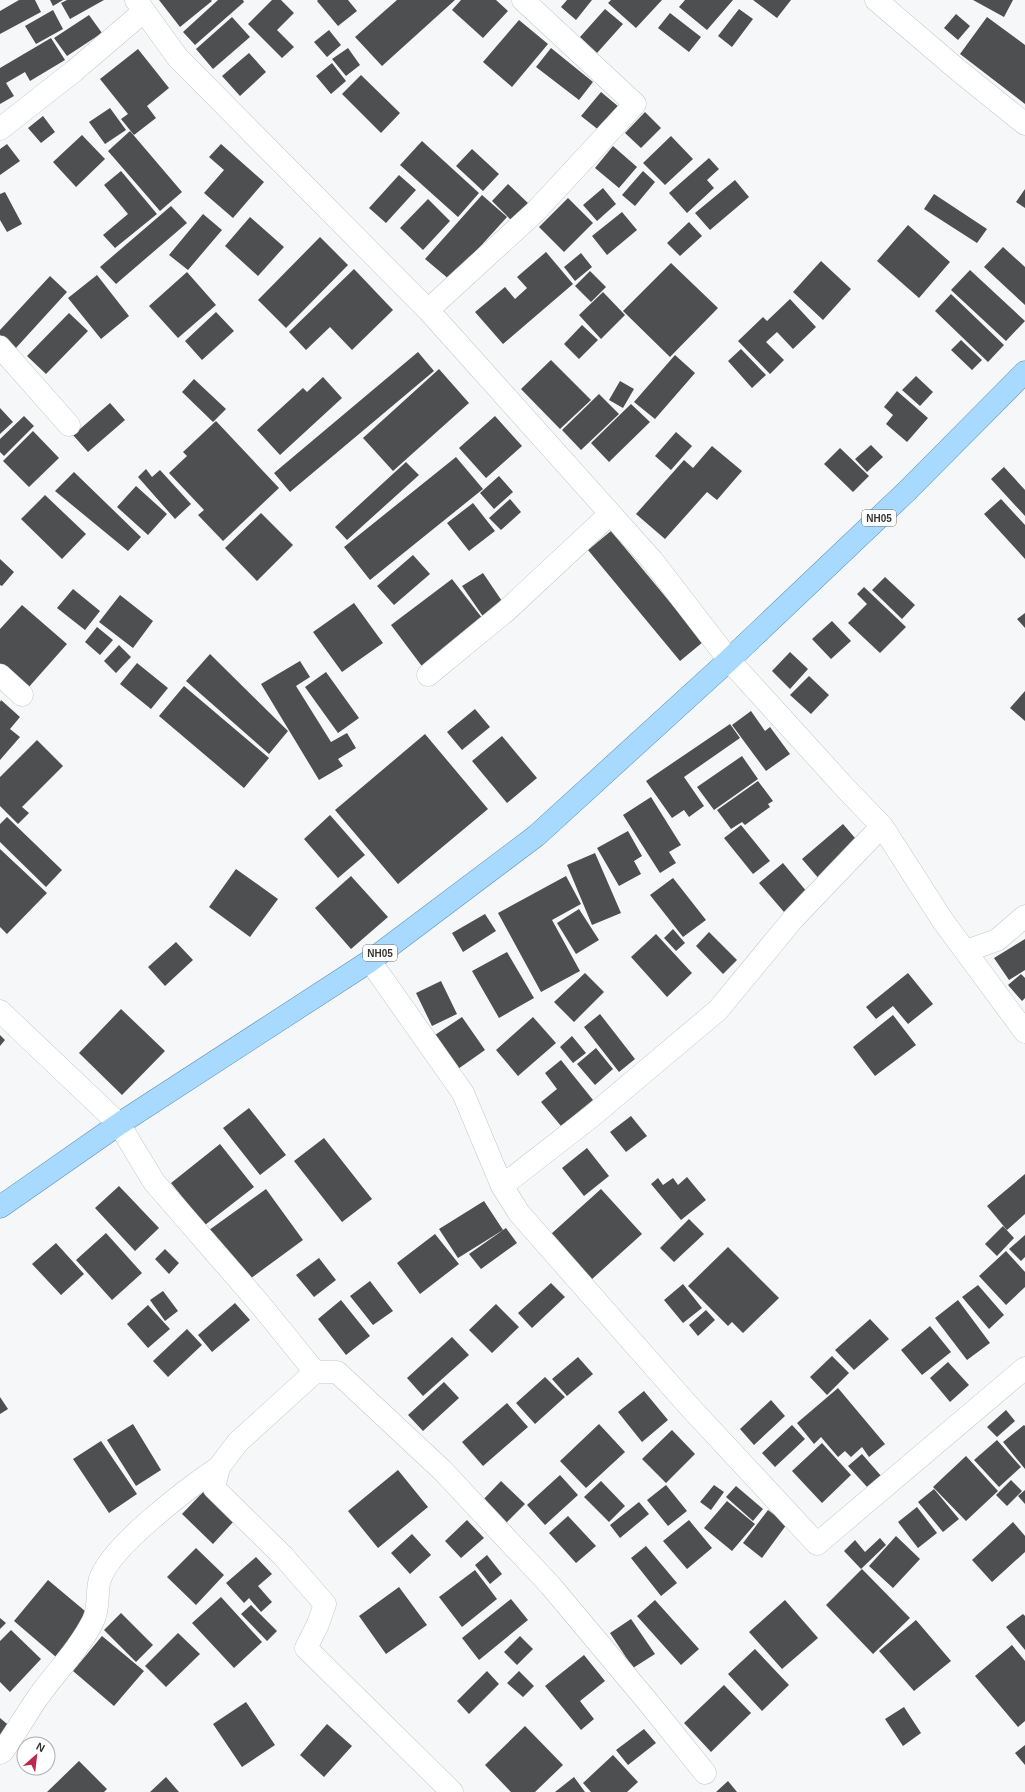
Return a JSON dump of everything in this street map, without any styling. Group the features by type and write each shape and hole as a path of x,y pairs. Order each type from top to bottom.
{"main road":[{"name":"NH05","path":"0,1207 119,1124 370,961 536,836 729,660 908,490 1025,372"}],"street":[{"path":"428,310 535,212 635,104 523,0"},
{"path":"876,0 958,70 1025,124"},
{"path":"0,129 74,71 140,6 178,58 428,310 652,560 729,660 848,791 882,826 943,921 1025,1032"},
{"path":"0,347 69,425"},
{"path":"428,675 506,611 610,514"},
{"path":"0,674 22,696"},
{"path":"502,1186 592,1116 718,1010 794,919 882,826"},
{"path":"966,952 997,940 1025,916"},
{"path":"370,961 463,1093 502,1186 519,1213 687,1404 817,1544 1025,1368"},
{"path":"0,1011 119,1124 154,1182 259,1303 315,1372"},
{"path":"0,1753 3,1751 39,1697 72,1655 94,1620 99,1599 100,1580 113,1556 153,1517 219,1467 238,1442 315,1372 337,1372 442,1470 550,1585 648,1702 704,1773"},
{"path":"219,1467 214,1488 282,1556 325,1604 318,1624 306,1648 452,1792"}],"building":[{"path":"19,0 35,0 41,12 0,34 0,11"},
{"path":"50,0 63,0 53,6"},
{"path":"67,0 104,0 70,19 61,3"},
{"path":"159,0 211,0 212,1 180,27"},
{"path":"218,0 243,0 244,2 195,45 183,32"},
{"path":"272,0 281,0 294,13 277,30 294,47 282,58 248,24"},
{"path":"348,0 357,11 338,26 317,1"},
{"path":"397,0 455,0 382,66 355,37"},
{"path":"461,0 496,0 508,11 483,38 452,10"},
{"path":"567,0 592,0 576,20 561,7"},
{"path":"611,0 662,0 636,28 608,3"},
{"path":"685,0 733,0 707,30 679,7"},
{"path":"753,0 791,0 777,18"},
{"path":"973,0 1013,0 1004,17"},
{"path":"605,9 623,24 597,53 580,37"},
{"path":"739,9 753,19 732,47 718,36"},
{"path":"53,10 63,29 36,44 25,26"},
{"path":"670,13 701,37 689,52 658,28"},
{"path":"956,14 970,26 958,40 944,28"},
{"path":"89,15 102,33 67,56 54,38"},
{"path":"232,17 250,37 213,69 196,49"},
{"path":"987,17 1025,45 1025,104 960,54"},
{"path":"519,20 548,44 512,87 483,62"},
{"path":"329,30 341,45 327,57 314,42"},
{"path":"51,38 65,60 30,81 25,72 6,83 14,96 0,104 0,68"},
{"path":"348,48 360,65 346,76 332,59"},
{"path":"551,48 593,82 579,100 536,67"},
{"path":"138,49 169,88 147,106 156,118 134,135 121,119 128,114 100,79"},
{"path":"249,53 266,72 240,96 222,76"},
{"path":"332,63 346,81 331,94 316,76"},
{"path":"361,75 400,113 381,133 342,94"},
{"path":"601,92 619,107 600,131 581,116"},
{"path":"110,108 126,130 105,144 89,122"},
{"path":"645,112 661,128 641,148 625,133"},
{"path":"43,116 55,132 41,143 28,128"},
{"path":"130,131 182,192 160,211 108,151"},
{"path":"82,135 105,159 76,187 53,162"},
{"path":"671,136 693,159 665,185 643,163"},
{"path":"422,141 479,193 458,217 400,165"},
{"path":"7,144 20,161 0,175 0,149"},
{"path":"221,144 264,182 233,218 204,193 224,170 209,157"},
{"path":"613,146 637,167 619,188 595,168"},
{"path":"472,149 499,174 483,191 456,166"},
{"path":"709,158 719,169 707,180 714,188 687,213 669,193"},
{"path":"121,171 157,214 115,248 103,235 128,214 104,185"},
{"path":"643,171 655,182 635,206 622,195"},
{"path":"399,175 416,190 386,223 369,208"},
{"path":"735,180 749,197 710,230 695,213"},
{"path":"508,184 529,204 512,221 492,201"},
{"path":"603,188 616,204 597,221 583,205"},
{"path":"1025,189 1025,208 1016,202"},
{"path":"5,192 22,224 7,232 0,220 0,194"},
{"path":"934,194 987,229 977,243 924,209"},
{"path":"482,195 507,217 450,280 425,259"},
{"path":"568,198 593,223 564,252 539,227"},
{"path":"428,199 450,221 423,250 400,228"},
{"path":"171,206 187,223 116,284 100,267"},
{"path":"622,212 637,230 607,255 592,236"},
{"path":"203,214 222,230 188,270 169,255"},
{"path":"250,217 284,247 258,276 225,246"},
{"path":"689,222 702,236 680,256 667,243"},
{"path":"908,225 950,262 919,298 877,261"},
{"path":"320,237 348,265 286,328 258,300"},
{"path":"1003,247 1025,267 1025,305 984,267"},
{"path":"546,252 573,284 503,344 475,312 505,287 515,299 527,288 517,277"},
{"path":"581,253 592,267 575,281 564,267"},
{"path":"821,261 851,289 823,320 793,292"},
{"path":"671,263 718,308 670,357 623,311"},
{"path":"354,269 393,310 352,350 330,327 306,350 289,332"},
{"path":"970,270 1025,321 1006,341 951,290"},
{"path":"590,271 606,287 591,302 575,286"},
{"path":"187,272 216,305 178,338 149,306"},
{"path":"97,275 129,316 101,339 68,298"},
{"path":"50,276 67,292 15,349 0,335 0,330"},
{"path":"603,292 625,315 601,339 579,315"},
{"path":"951,294 1004,345 988,362 935,311"},
{"path":"790,299 816,327 793,349 777,332 766,342 784,360 770,374 738,341 763,317 767,321"},
{"path":"216,312 234,331 202,360 185,341"},
{"path":"69,313 88,331 46,374 27,356"},
{"path":"582,325 598,340 579,359 564,344"},
{"path":"961,340 982,360 972,370 951,350"},
{"path":"741,349 766,375 752,388 728,361"},
{"path":"418,352 434,371 290,492 274,473"},
{"path":"675,355 695,373 655,419 634,402"},
{"path":"551,360 591,400 560,429 521,389"},
{"path":"439,369 469,403 393,471 363,438"},
{"path":"916,376 933,392 920,406 902,390"},
{"path":"323,377 342,398 280,455 257,430 303,388 307,392"},
{"path":"194,379 226,409 213,422 182,392"},
{"path":"620,381 634,389 623,408 609,400"},
{"path":"897,391 928,418 907,442 886,424 893,415 884,407"},
{"path":"599,394 619,414 581,450 562,430"},
{"path":"110,403 125,420 88,452 73,435"},
{"path":"631,404 650,422 609,462 591,443"},
{"path":"0,408 13,422 0,434"},
{"path":"24,416 34,426 4,456 0,452 0,439"},
{"path":"495,416 522,446 486,478 459,448"},
{"path":"216,421 279,488 223,541 198,515 204,510 169,473 187,456 183,452"},
{"path":"33,431 59,458 29,487 3,461"},
{"path":"676,432 692,446 671,470 655,456"},
{"path":"871,445 883,457 867,472 855,459"},
{"path":"712,446 742,471 717,500 707,492 665,539 636,514 684,460 693,468"},
{"path":"840,448 869,476 853,492 824,464"},
{"path":"456,457 483,489 370,580 344,547"},
{"path":"406,462 419,475 347,540 335,527"},
{"path":"1004,467 1025,490 1025,516 991,479"},
{"path":"146,469 152,477 160,470 191,504 175,519 138,477"},
{"path":"74,472 141,537 128,551 55,491"},
{"path":"499,476 513,492 494,509 480,493"},
{"path":"136,486 167,514 148,535 117,507"},
{"path":"45,495 86,534 62,559 21,519"},
{"path":"510,499 521,512 501,530 489,518"},
{"path":"1001,499 1025,525 1025,559 984,514"},
{"path":"473,503 495,531 469,551 447,523"},
{"path":"261,513 293,545 257,581 225,548"},
{"path":"611,531 703,642 680,661 588,550"},
{"path":"413,555 430,574 394,605 377,586"},
{"path":"0,559 14,572 2,586 0,585"},
{"path":"483,573 504,604 484,618 462,586"},
{"path":"885,577 915,605 902,619 872,590"},
{"path":"452,579 486,623 424,669 391,625"},
{"path":"864,587 906,627 880,653 848,623 867,604 857,594"},
{"path":"73,589 100,611 85,630 57,608"},
{"path":"120,595 153,621 133,648 99,622"},
{"path":"354,603 383,643 342,672 313,632"},
{"path":"22,605 67,644 28,688 0,664 0,629"},
{"path":"1025,613 1025,628 1017,619"},
{"path":"832,621 851,641 831,659 812,639"},
{"path":"97,627 113,640 100,655 85,642"},
{"path":"119,645 131,657 116,673 104,661"},
{"path":"790,652 808,669 790,689 772,671"},
{"path":"210,654 288,731 269,754 186,681"},
{"path":"300,661 310,677 296,686 331,742 347,733 356,748 338,759 343,766 319,780 261,684"},
{"path":"137,663 168,688 151,709 120,684"},
{"path":"326,672 359,718 338,733 305,687"},
{"path":"809,676 829,695 811,714 790,695"},
{"path":"184,686 269,758 244,788 159,716"},
{"path":"1025,691 1025,721 1010,708"},
{"path":"1,700 20,717 10,729 20,737 0,760 0,702"},
{"path":"475,709 490,727 462,750 447,732"},
{"path":"751,711 765,731 770,727 790,754 766,771 732,725"},
{"path":"730,724 740,738 684,777 704,806 689,817 684,810 672,818 646,781"},
{"path":"425,734 488,809 398,884 335,810"},
{"path":"502,736 537,778 507,803 472,761"},
{"path":"37,740 63,766 22,807 29,813 18,824 0,806 0,777"},
{"path":"742,756 758,779 714,810 697,787"},
{"path":"758,781 773,801 768,804 770,807 745,825 742,822 731,829 717,810"},
{"path":"651,797 681,845 669,852 676,863 660,873 623,815"},
{"path":"330,815 365,855 338,878 304,839"},
{"path":"7,817 62,870 46,887 0,842 0,824"},
{"path":"843,824 861,845 820,880 802,859"},
{"path":"741,825 770,861 753,874 724,838"},
{"path":"628,831 642,856 634,861 641,874 619,886 597,848"},
{"path":"0,849 47,893 7,934 0,927"},
{"path":"595,853 621,913 592,925 567,865"},
{"path":"783,863 807,892 784,912 759,883"},
{"path":"236,869 278,899 250,937 209,907"},
{"path":"351,876 388,917 351,949 315,908"},
{"path":"566,876 581,904 552,920 580,971 541,992 498,913"},
{"path":"673,878 706,920 683,937 650,895"},
{"path":"579,909 599,940 576,954 557,923"},
{"path":"485,914 496,931 463,952 452,933"},
{"path":"673,929 685,943 676,951 664,938"},
{"path":"709,932 737,960 723,974 696,946"},
{"path":"656,934 692,973 667,997 631,957"},
{"path":"1025,939 1025,970 1009,980 994,958"},
{"path":"176,942 193,960 165,986 148,967"},
{"path":"507,952 534,998 499,1018 472,971"},
{"path":"585,973 604,992 574,1022 554,1002"},
{"path":"908,973 933,1004 908,1024 893,1006 876,1019 866,1007"},
{"path":"1021,974 1025,978 1025,998 1022,1001 1008,985"},
{"path":"441,981 457,1014 432,1026 416,993"},
{"path":"121,1009 165,1051 122,1095 79,1053"},
{"path":"600,1014 635,1059 619,1072 584,1027"},
{"path":"893,1015 916,1045 875,1076 853,1047"},
{"path":"462,1017 485,1050 458,1069 435,1035"},
{"path":"533,1017 556,1043 518,1076 496,1050"},
{"path":"0,1035 5,1040 0,1046"},
{"path":"572,1036 586,1053 573,1063 560,1047"},
{"path":"596,1048 613,1069 595,1085 577,1064"},
{"path":"561,1060 593,1100 561,1126 541,1102 557,1089 545,1073"},
{"path":"249,1108 286,1155 260,1175 223,1128"},
{"path":"631,1116 647,1136 626,1152 610,1132"},
{"path":"324,1138 372,1199 342,1222 294,1161"},
{"path":"220,1144 254,1187 205,1225 171,1183"},
{"path":"587,1148 609,1176 584,1196 562,1168"},
{"path":"1025,1174 1025,1214 1007,1230 987,1206"},
{"path":"687,1177 706,1200 681,1220 651,1184 658,1178 663,1185 673,1178 678,1185"},
{"path":"119,1186 159,1228 135,1251 95,1208"},
{"path":"266,1189 303,1240 243,1284 205,1233"},
{"path":"601,1189 642,1234 591,1280 551,1234"},
{"path":"484,1201 503,1230 458,1258 439,1229"},
{"path":"689,1219 704,1234 674,1262 660,1248"},
{"path":"1003,1226 1014,1238 997,1256 985,1244"},
{"path":"506,1228 517,1243 481,1269 469,1254"},
{"path":"106,1233 142,1273 112,1300 76,1260"},
{"path":"435,1234 459,1264 420,1294 397,1263"},
{"path":"1025,1235 1025,1257 1021,1261 1009,1249"},
{"path":"56,1243 84,1274 61,1295 32,1264"},
{"path":"728,1247 779,1298 743,1333 732,1322 728,1326 688,1286"},
{"path":"165,1249 179,1263 169,1274 155,1259"},
{"path":"1006,1251 1025,1272 1025,1287 1006,1305 979,1276"},
{"path":"319,1258 336,1280 314,1297 296,1275"},
{"path":"370,1281 393,1311 373,1325 350,1296"},
{"path":"551,1283 565,1297 532,1328 518,1313"},
{"path":"683,1284 702,1308 683,1323 664,1300"},
{"path":"978,1285 1004,1315 989,1329 962,1297"},
{"path":"163,1291 178,1311 165,1321 150,1300"},
{"path":"341,1300 370,1336 346,1355 318,1319"},
{"path":"958,1300 990,1343 967,1360 935,1318"},
{"path":"235,1303 250,1320 212,1352 198,1335"},
{"path":"496,1304 519,1327 492,1353 469,1330"},
{"path":"148,1305 170,1329 148,1348 127,1324"},
{"path":"706,1310 715,1320 698,1336 689,1325"},
{"path":"870,1319 889,1339 854,1370 835,1350"},
{"path":"930,1326 951,1352 922,1375 901,1350"},
{"path":"187,1329 202,1345 168,1377 153,1361"},
{"path":"452,1337 469,1355 423,1396 407,1378"},
{"path":"832,1356 849,1373 827,1395 810,1377"},
{"path":"578,1357 593,1374 567,1396 552,1379"},
{"path":"948,1362 969,1385 950,1402 930,1378"},
{"path":"545,1377 565,1397 535,1424 516,1403"},
{"path":"444,1382 459,1398 423,1431 408,1415"},
{"path":"838,1388 885,1444 869,1457 862,1447 851,1457 845,1451 838,1457 821,1437 814,1444 797,1423"},
{"path":"644,1391 668,1420 642,1442 618,1412"},
{"path":"0,1397 8,1409 0,1414"},
{"path":"771,1400 785,1416 754,1445 740,1429"},
{"path":"507,1403 528,1427 483,1466 462,1442"},
{"path":"1006,1410 1015,1421 997,1437 987,1427"},
{"path":"133,1424 161,1470 136,1486 107,1440"},
{"path":"599,1424 625,1452 586,1488 560,1461"},
{"path":"792,1425 805,1439 775,1467 762,1453"},
{"path":"1024,1425 1025,1426 1025,1469 1003,1442"},
{"path":"672,1430 695,1454 666,1483 642,1459"},
{"path":"997,1440 1021,1467 999,1487 974,1460"},
{"path":"101,1441 137,1494 109,1513 73,1459"},
{"path":"822,1443 851,1475 822,1503 792,1471"},
{"path":"862,1454 882,1477 868,1488 848,1466"},
{"path":"966,1456 998,1491 966,1521 933,1487"},
{"path":"398,1470 428,1507 378,1548 348,1511"},
{"path":"560,1475 578,1495 545,1525 527,1505"},
{"path":"1011,1480 1022,1491 1007,1506 996,1495"},
{"path":"501,1481 525,1504 504,1525 481,1502"},
{"path":"601,1481 625,1506 609,1522 584,1497"},
{"path":"666,1485 687,1511 668,1526 647,1500"},
{"path":"714,1485 724,1492 711,1510 700,1502"},
{"path":"736,1486 763,1509 753,1521 726,1497"},
{"path":"934,1489 959,1519 943,1532 918,1502"},
{"path":"1025,1490 1025,1504 1018,1496"},
{"path":"204,1491 234,1521 213,1544 182,1514"},
{"path":"727,1501 755,1524 732,1551 704,1528"},
{"path":"639,1502 649,1514 620,1538 610,1525"},
{"path":"917,1507 937,1533 918,1548 898,1522"},
{"path":"768,1510 787,1524 762,1558 743,1543"},
{"path":"568,1516 596,1546 576,1563 549,1533"},
{"path":"467,1520 484,1538 461,1558 445,1541"},
{"path":"689,1520 712,1548 687,1569 663,1541"},
{"path":"1013,1522 1025,1536 1025,1552 992,1582 972,1560"},
{"path":"412,1534 431,1555 410,1574 391,1553"},
{"path":"896,1536 920,1559 893,1588 869,1566"},
{"path":"880,1538 886,1545 861,1569 844,1551 855,1540 865,1552"},
{"path":"646,1546 677,1583 661,1596 631,1558"},
{"path":"196,1548 224,1575 196,1605 167,1577"},
{"path":"487,1555 502,1574 490,1584 475,1565"},
{"path":"256,1557 272,1574 258,1586 272,1602 261,1612 249,1598 244,1603 226,1583"},
{"path":"862,1569 910,1618 873,1654 826,1605"},
{"path":"475,1570 497,1599 462,1627 439,1597"},
{"path":"48,1580 91,1616 56,1657 14,1621"},
{"path":"399,1587 427,1625 386,1654 359,1616"},
{"path":"221,1597 262,1642 234,1668 192,1623"},
{"path":"511,1599 528,1620 479,1660 462,1638"},
{"path":"655,1600 699,1649 681,1665 637,1616"},
{"path":"785,1600 818,1638 782,1669 749,1632"},
{"path":"251,1605 277,1631 267,1641 241,1614"},
{"path":"121,1613 153,1645 136,1662 104,1630"},
{"path":"1023,1614 1025,1616 1025,1650 1006,1627"},
{"path":"0,1618 6,1623 0,1629"},
{"path":"631,1619 655,1654 633,1668 610,1633"},
{"path":"916,1620 951,1661 914,1691 879,1651"},
{"path":"11,1630 41,1659 10,1692 0,1682 0,1641"},
{"path":"178,1633 200,1654 166,1687 145,1666"},
{"path":"102,1636 144,1671 114,1706 73,1671"},
{"path":"520,1636 533,1649 517,1665 504,1652"},
{"path":"1012,1645 1025,1661 1025,1721 1018,1727 975,1676"},
{"path":"755,1649 789,1685 762,1711 728,1674"},
{"path":"584,1655 605,1681 580,1701 594,1719 581,1730 545,1686"},
{"path":"487,1671 499,1684 469,1714 457,1701"},
{"path":"519,1671 534,1686 523,1697 507,1683"},
{"path":"724,1685 751,1713 711,1752 684,1723"},
{"path":"246,1702 275,1745 242,1767 213,1724"},
{"path":"904,1707 921,1733 903,1746 885,1719"},
{"path":"0,1718 12,1728 0,1744"},
{"path":"327,1724 352,1746 324,1777 300,1755"},
{"path":"525,1726 563,1765 535,1792 511,1792 485,1765"},
{"path":"644,1729 656,1743 628,1765 616,1750"},
{"path":"1025,1745 1025,1765 1015,1753"},
{"path":"613,1755 638,1782 627,1792 591,1792 583,1783"},
{"path":"79,1761 107,1789 104,1792 47,1792"},
{"path":"166,1777 179,1792 150,1792"},
{"path":"574,1777 585,1792 555,1792"},
{"path":"728,1781 737,1792 716,1792"}]}
